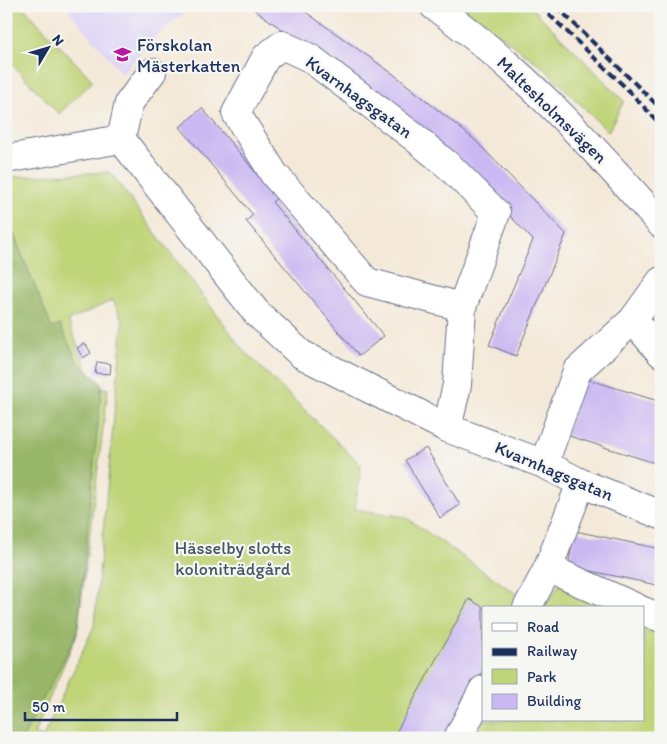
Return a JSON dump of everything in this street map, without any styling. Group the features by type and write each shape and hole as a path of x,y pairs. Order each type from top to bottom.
{"street":[{"name":"Maltesholmsvägen","path":"434,6 467,29 538,92 612,168 661,224"},
{"name":"Kvarnhagsgatan","path":"447,428 457,385 462,307 496,213 450,167 414,137 310,58 282,45 266,57 236,114 274,174 367,282 462,307"},
{"path":"6,159 121,140 129,103 152,72"},
{"name":"Kvarnhagsgatan","path":"121,140 256,312 301,354 447,428 544,464 581,483 661,514"},
{"path":"544,464 577,370 633,320 661,281"},
{"path":"633,320 661,353"},
{"path":"528,606 548,568 581,483"},
{"path":"548,568 633,606"},
{"path":"644,611 661,618"},
{"path":"458,738 482,692"}],"shaded area":[{"name":"Förskolan Mästerkatten","path":"65,6 193,6 156,36 122,74"}],"green space":[{"path":"6,6 22,6 93,81 59,114 6,58"},
{"path":"461,6 530,6 624,101 608,132 544,68"},
{"name":"Hässelby slotts koloniträdgård","path":"6,168 11,177 110,172 244,351 361,465 355,509 405,517 534,606 482,606 482,722 644,722 644,617 661,625 661,738 6,738","holes":["113,300 123,322 94,626 43,737 34,734 77,634 108,389 93,385 68,321"]},
{"path":"6,215 52,328 60,325 77,361 102,384 77,634 23,738 6,738"},
{"path":"563,580 618,606 544,606"}],"building":[{"path":"249,6 297,6 396,76 475,140 566,234 516,356 489,345 533,240 455,158 380,99"},
{"path":"202,108 277,198 272,202 384,336 359,356 246,221 253,215 180,127"},
{"path":"85,343 91,353 83,358 77,348"},
{"path":"97,362 111,364 110,374 95,373"},
{"path":"584,378 661,402 661,465 566,435"},
{"path":"426,448 460,505 440,518 405,460"},
{"path":"575,531 661,549 661,586 568,566"},
{"path":"469,599 482,606 482,672 447,738 393,738"}],"railway":[{"path":"540,6 623,85 661,125"},
{"path":"556,6 661,109"}],"place":[{"name":"Förskolan Mästerkatten","path":"123,55"}]}
